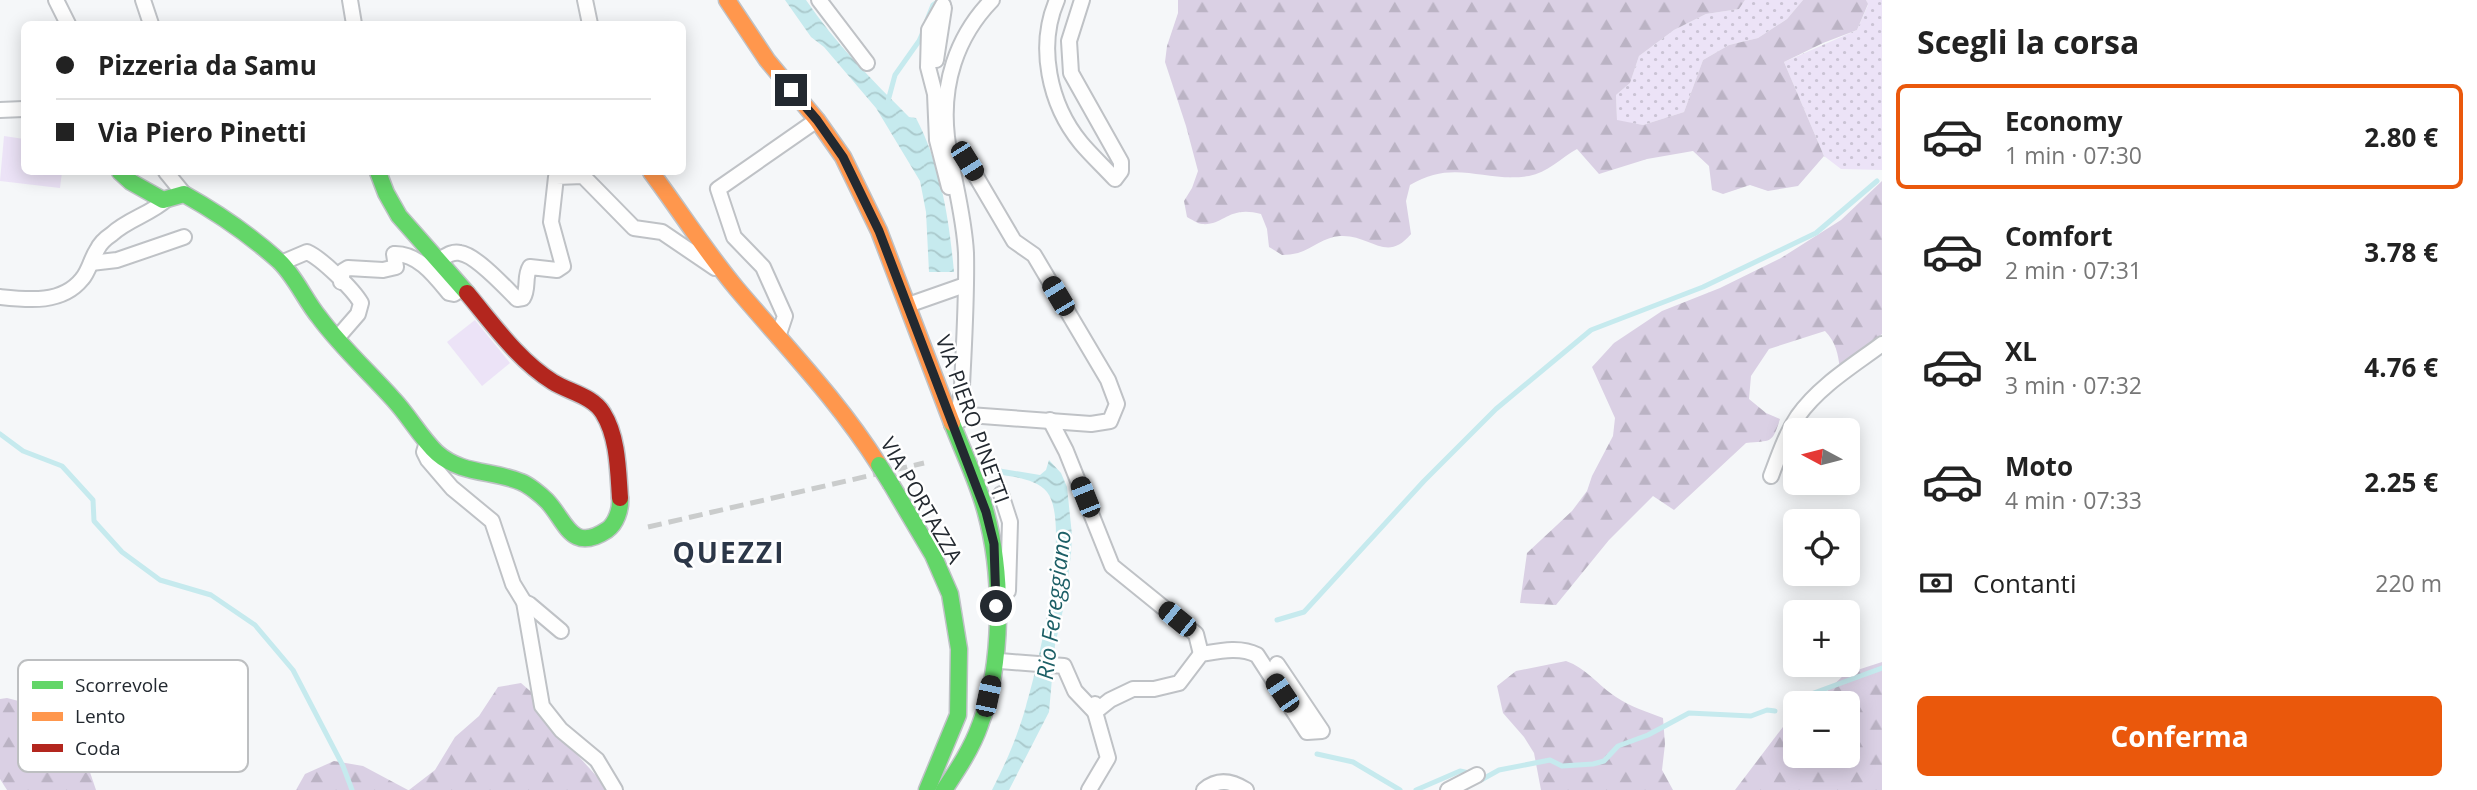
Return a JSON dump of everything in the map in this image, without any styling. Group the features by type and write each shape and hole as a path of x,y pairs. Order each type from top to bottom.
{"street":[{"path":"57,0 67,21"},
{"path":"143,0 150,21"},
{"path":"350,0 354,21"},
{"path":"585,0 589,21"},
{"name":"VIA PIERO PINETTI","path":"727,0 767,60 817,120 843,157 879,231 986,512 994,544 997,629 995,660 985,713 963,759 944,790"},
{"path":"819,0 867,63"},
{"path":"952,425 960,404 962,386 966,251 947,136 948,90 956,52 965,32 992,0"},
{"path":"1057,0 1049,18 1046,57 1051,83 1061,112 1080,141 1115,179 1121,172 1121,162 1070,73 1069,41 1082,0"},
{"path":"942,2 945,10 936,77 940,85 948,90"},
{"path":"942,2 929,30 928,67 935,94 937,140 950,191 955,237 966,251"},
{"path":"0,110 21,109"},
{"path":"778,337 785,316 763,267 734,237 718,189 817,120"},
{"path":"951,153 967,161 1014,241 1034,255 1108,380 1117,404 1111,421 1091,424 970,415 952,425"},
{"path":"124,175 146,192 163,200 184,194"},
{"path":"168,175 184,194 222,216 281,263 320,319 396,402 427,442 449,462 467,470 522,482 547,501 567,531 574,536 597,536 610,528 621,504 616,451 602,411 591,401 539,374 524,360 399,216 379,175"},
{"name":"VIA PORTAZZA","path":"653,175 720,269 865,441 933,555 950,594 959,649 958,715 928,790"},
{"path":"439,260 447,254 463,253 517,299 523,298 526,294 529,268 534,266 557,270 564,266 551,222 556,177 583,176 634,228 662,232 713,268 720,269"},
{"path":"0,297 48,299 69,291 83,279 98,247 115,230 158,208 167,199"},
{"path":"91,263 117,260 184,237"},
{"path":"281,263 307,252 324,262 341,282 356,294 361,303 358,314 338,337"},
{"path":"341,282 343,271 348,268 383,270 396,267 394,254 402,254 420,262 449,293 454,294 462,288"},
{"path":"908,305 965,285"},
{"path":"1771,476 1788,433 1799,414 1825,388 1882,344"},
{"path":"1050,420 1066,451 1112,566 1196,634 1201,654"},
{"path":"427,442 424,452 428,460 452,488 492,521 513,584 524,602 542,706 561,730 597,760 615,790"},
{"name":"VIA PIERO PINETTI","path":"1001,494 1010,522 1008,591"},
{"path":"524,602 561,631"},
{"path":"1095,706 1133,689 1154,689 1179,683 1201,654 1248,650 1257,655 1307,732 1322,731 1277,664"},
{"path":"1000,661 1064,666 1075,691 1095,706 1108,758 1088,790"},
{"path":"1448,790 1477,775"},
{"path":"1204,790 1211,784 1227,781 1246,790"}],"shaded area":[{"path":"1745,0 1803,0 1787,19 1758,38 1729,45 1703,60 1684,112 1643,125 1617,121 1616,95 1630,83 1639,56 1674,30 1706,14 1739,9"},
{"path":"1866,0 1882,0 1882,170 1841,169 1824,156 1784,62 1857,30 1868,5"},
{"path":"4,136 21,139 21,175 62,175 60,188 0,181"},
{"path":"475,320 510,363 482,386 447,342"}],"green space":[{"path":"1178,0 1745,0 1739,9 1706,14 1674,30 1639,56 1630,83 1616,95 1617,120 1643,125 1684,112 1703,60 1729,45 1758,38 1787,19 1803,0 1866,0 1868,4 1857,30 1784,62 1824,156 1798,186 1768,191 1750,185 1723,194 1712,190 1709,166 1693,151 1647,159 1599,174 1577,149 1548,169 1529,176 1441,173 1410,185 1406,201 1411,234 1394,247 1378,246 1361,239 1340,236 1329,238 1298,253 1282,255 1269,247 1267,229 1261,214 1241,212 1209,224 1200,224 1187,217 1184,201 1198,171 1165,62 1167,46 1178,13"},
{"path":"1882,181 1882,334 1840,369 1836,348 1825,331 1769,349 1751,376 1749,399 1766,413 1780,419 1772,437 1766,441 1746,443 1674,510 1653,496 1609,540 1556,605 1520,603 1527,553 1572,511 1587,491 1613,436 1615,418 1592,367 1614,343 1662,311 1720,288 1781,258 1841,220"},
{"path":"1566,661 1580,668 1622,701 1663,718 1665,744 1662,770 1673,790 1541,790 1534,753 1503,713 1497,686 1516,671"},
{"path":"1882,662 1882,790 1735,790 1783,727 1783,768 1860,768 1860,691 1827,691 1842,677 1860,677 1860,669"},
{"path":"521,683 545,704 572,749 609,790 409,790 435,770 455,737 479,716 498,687"},
{"path":"0,699 18,701 18,772 90,772 96,790 7,790 0,779"},
{"path":"334,761 363,766 408,790 296,790 305,774"}],"water":[{"path":"785,0 806,0 868,75 909,117 916,118 938,174 954,272 929,272 926,212 920,181 876,108 824,47 811,37"},
{"name":"Rio Fereggiano","path":"1049,460 1061,473 1067,487 1072,535 1065,601 1055,645 1049,712 1009,790 992,790 1023,717 1031,687 1045,629 1055,563 1056,533 1054,508 1042,487 1020,478 988,473 985,466 1040,475 1046,470"}],"waterway":[{"path":"927,20 933,5 940,0"},
{"path":"888,101 895,75 924,30"},
{"path":"1277,620 1304,612 1424,481 1496,409 1591,330 1703,287 1816,233 1877,181"},
{"path":"0,434 23,451 62,466 93,500 94,521 122,552 160,580 211,595 255,625 293,670 343,766 352,790"},
{"path":"1819,691 1882,668"},
{"path":"1481,780 1499,770 1550,760 1562,766 1604,761 1618,746 1648,735 1689,713 1751,716 1767,710 1775,711"},
{"path":"1317,754 1353,762 1400,790"},
{"path":"1416,790 1460,771 1469,773"}],"railway":[{"path":"648,527 924,463"}],"traffic: fast":[{"path":"123,175 163,200 184,194 233,225 279,261 336,339 399,406 431,447 447,460 467,469 524,483 547,501 577,537 595,536 607,530 617,516 620,498"},
{"path":"379,175 399,216 467,293"},
{"path":"944,790 969,750 988,701 998,619 992,537 975,479 952,423"},
{"path":"879,465 891,484"},
{"path":"891,484 933,555 950,594 959,649 958,715 927,790"}],"traffic: slow":[{"path":"727,0 767,60 817,120 843,157 879,231 952,423"},
{"path":"653,175 726,275 829,396 879,465"}],"traffic: jam":[{"path":"467,293 528,363 553,382 599,407 612,432 620,498"}],"district":[{"name":"QUEZZI","path":"729,552"}],"route":[{"path":"791,90 817,120 843,157 879,231 901,285 986,512 994,544 996,606"}]}
